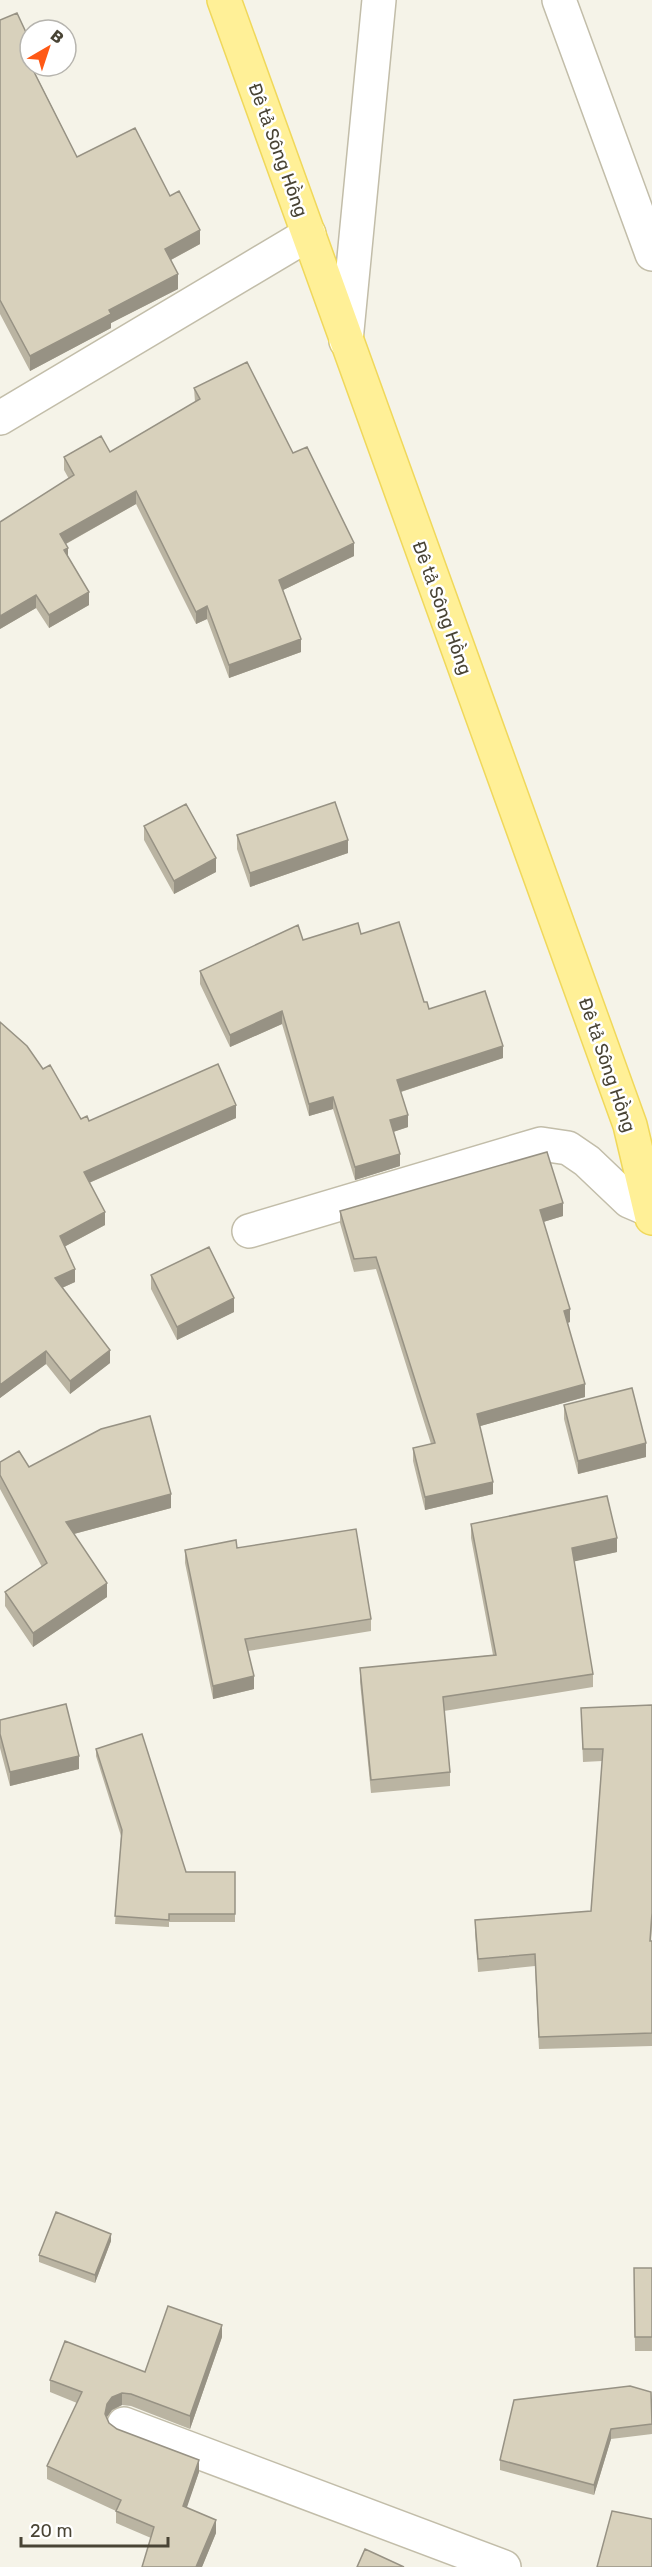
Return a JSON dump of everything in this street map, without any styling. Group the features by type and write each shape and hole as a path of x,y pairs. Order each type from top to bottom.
{"main road":[{"name":"Đê tả Sông Hồng","path":"224,0 346,341 641,1136 651,1214"}],"street":[{"path":"346,341 379,0"},
{"path":"559,0 652,254"},
{"path":"0,418 309,234"},
{"path":"249,1231 541,1143 568,1148 587,1161 629,1201 651,1214"},
{"path":"124,2424 504,2567"}],"building":[{"path":"17,13 19,18 18,78 37,78 77,157 135,128 170,196 179,191 200,230 165,249 178,274 109,310 111,314 30,356 0,300 0,20"},
{"path":"247,362 293,453 307,447 354,543 279,580 301,639 229,665 207,606 196,612 136,491 60,534 68,548 64,550 89,592 49,615 36,595 0,616 0,522 74,475 64,457 101,436 110,452 200,399 194,388"},
{"path":"335,802 348,840 250,873 237,835"},
{"path":"186,804 216,858 174,881 144,826"},
{"path":"399,922 424,1002 427,1002 429,1009 485,991 503,1046 397,1080 408,1115 390,1120 400,1154 355,1167 333,1097 309,1104 282,1011 230,1035 200,971 298,925 303,940 358,923 361,934"},
{"path":"0,1022 27,1046 43,1069 50,1065 81,1119 87,1116 89,1121 218,1064 236,1105 84,1172 105,1212 60,1236 75,1269 55,1278 110,1350 70,1381 46,1351 0,1385"},
{"path":"547,1152 563,1203 540,1210 570,1309 564,1311 585,1384 477,1414 493,1482 425,1497 413,1448 435,1443 376,1257 354,1259 340,1211"},
{"path":"209,1247 234,1298 177,1327 151,1275"},
{"path":"632,1388 646,1443 578,1461 564,1405"},
{"path":"150,1416 171,1494 66,1522 107,1583 33,1633 5,1592 47,1563 0,1475 0,1462 19,1451 29,1467 101,1429"},
{"path":"607,1496 617,1538 572,1548 593,1674 443,1697 450,1772 371,1780 360,1668 496,1655 471,1524"},
{"path":"356,1529 371,1619 245,1639 254,1676 213,1686 185,1550 236,1540 237,1548"},
{"path":"66,1704 79,1756 10,1772 0,1734 0,1720"},
{"path":"652,1705 650,1941 652,1941 652,2033 539,2037 535,1954 478,1959 475,1920 591,1911 603,1749 583,1749 581,1708"},
{"path":"142,1734 186,1872 235,1872 235,1914 169,1914 169,1920 115,1916 122,1830 96,1749"},
{"path":"56,2212 111,2234 95,2275 39,2255"},
{"path":"634,2268 652,2268 652,2337 635,2337"},
{"path":"168,2306 222,2325 190,2416 131,2394 122,2393 112,2397 107,2404 105,2414 109,2423 117,2429 199,2460 183,2506 216,2520 196,2567 142,2567 154,2527 116,2511 121,2500 47,2466 82,2392 50,2380 65,2341 145,2372"},
{"path":"630,2386 651,2392 652,2424 611,2429 594,2485 500,2460 514,2400"},
{"path":"612,2511 652,2519 652,2567 597,2567"},
{"path":"365,2549 404,2567 357,2567"}]}
